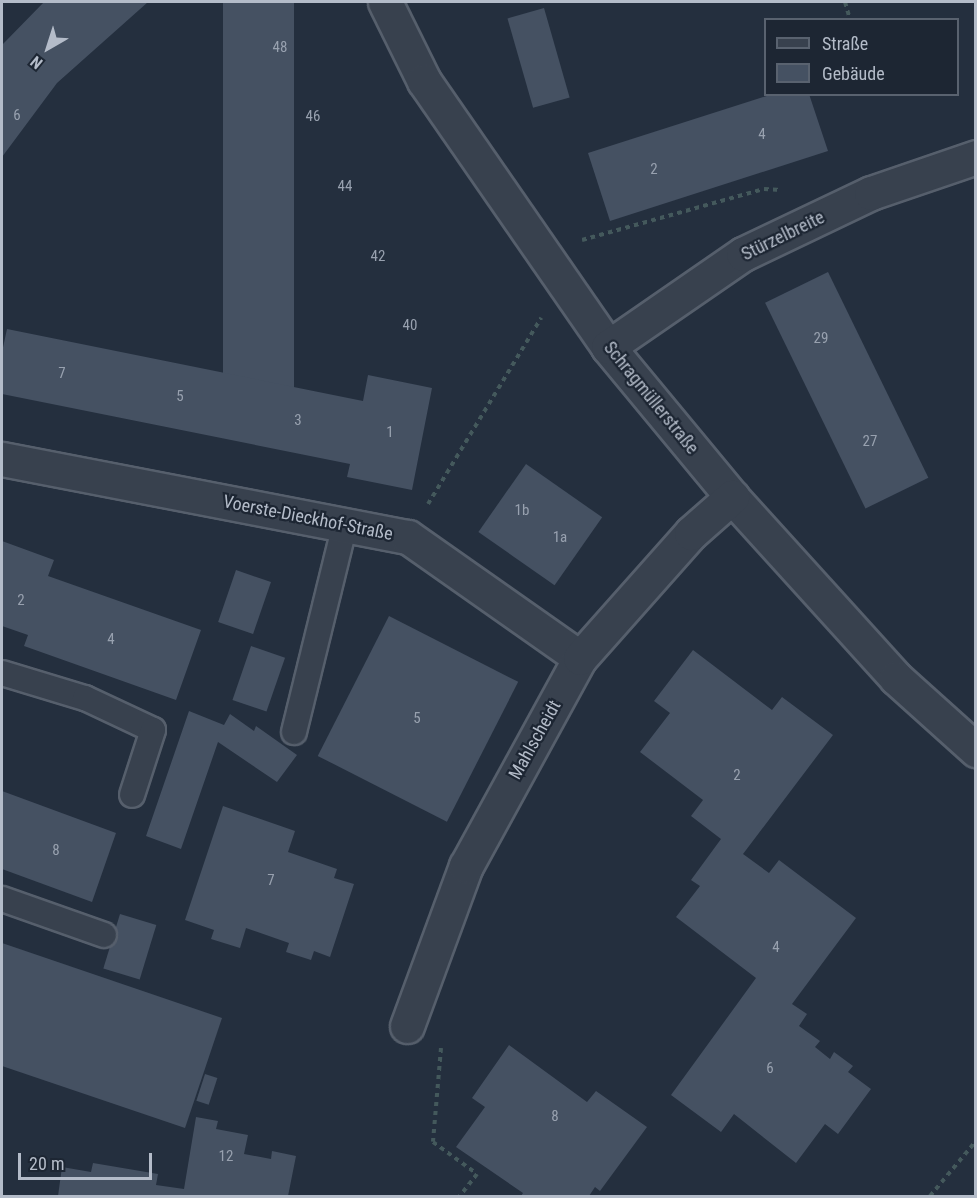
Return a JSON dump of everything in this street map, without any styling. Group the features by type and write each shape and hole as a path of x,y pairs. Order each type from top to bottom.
{"street":[{"name":"Schragmüllerstraße","path":"385,2 424,81 561,284 608,347 732,497 896,678 975,750"},
{"name":"Stürzelbreite","path":"608,347 743,254 871,193 975,157"},
{"name":"Voerste-Dieckhof-Straße","path":"2,459 408,537 580,658"},
{"name":"Mahlscheidt","path":"407,1026 466,866 580,658 691,533 732,497"}],"lane":[{"path":"294,732 345,525"},
{"path":"2,673 85,698 153,729 132,795"},
{"path":"2,899 104,935"}],"path":[{"path":"846,2 850,18"},
{"path":"540,252 764,189 788,190"},
{"path":"408,537 561,284"},
{"path":"407,1026 442,1042 433,1142 477,1174 460,1197"},
{"path":"930,1197 975,1141"}],"building":[{"path":"44,2 148,2 57,83 2,157 2,45"},
{"path":"223,2 294,2 294,414 223,414"},
{"path":"544,8 570,97 533,108 507,18"},
{"path":"767,96 810,96 828,151 610,221 588,153"},
{"path":"828,272 928,478 865,509 765,303"},
{"path":"7,329 363,401 368,375 432,388 412,490 347,477 350,464 2,394 2,352"},
{"path":"526,464 602,517 555,585 478,532"},
{"path":"2,541 54,560 48,576 201,630 176,700 24,646 28,635 2,626"},
{"path":"236,570 271,582 253,634 218,622"},
{"path":"389,616 518,682 447,822 318,756"},
{"path":"251,646 285,658 266,712 232,700"},
{"path":"693,650 772,710 782,697 833,735 743,854 769,873 779,860 856,918 792,1004 807,1014 799,1026 820,1041 815,1047 830,1059 834,1052 853,1066 848,1072 871,1089 838,1134 825,1124 796,1163 734,1114 721,1132 671,1095 756,978 676,917 700,886 691,880 721,839 691,816 703,800 640,752 670,713 654,701"},
{"path":"189,711 224,725 230,714 254,731 256,726 297,755 277,782 218,742 181,849 146,836"},
{"path":"2,791 116,833 92,902 2,869"},
{"path":"223,806 295,831 288,852 337,869 334,878 354,884 330,957 314,951 311,960 286,952 289,943 246,928 240,948 211,939 214,930 185,920"},
{"path":"120,914 156,925 140,980 103,969"},
{"path":"2,943 222,1018 185,1128 2,1066"},
{"path":"509,1045 587,1102 596,1091 647,1127 600,1191 595,1187 589,1196 521,1196 523,1193 456,1147 485,1107 472,1098"},
{"path":"205,1074 217,1078 209,1105 196,1101"},
{"path":"196,1117 218,1121 216,1129 248,1135 244,1154 271,1159 272,1151 296,1156 288,1196 58,1196 62,1167 91,1172 93,1163 158,1174 156,1185 184,1189"}]}
